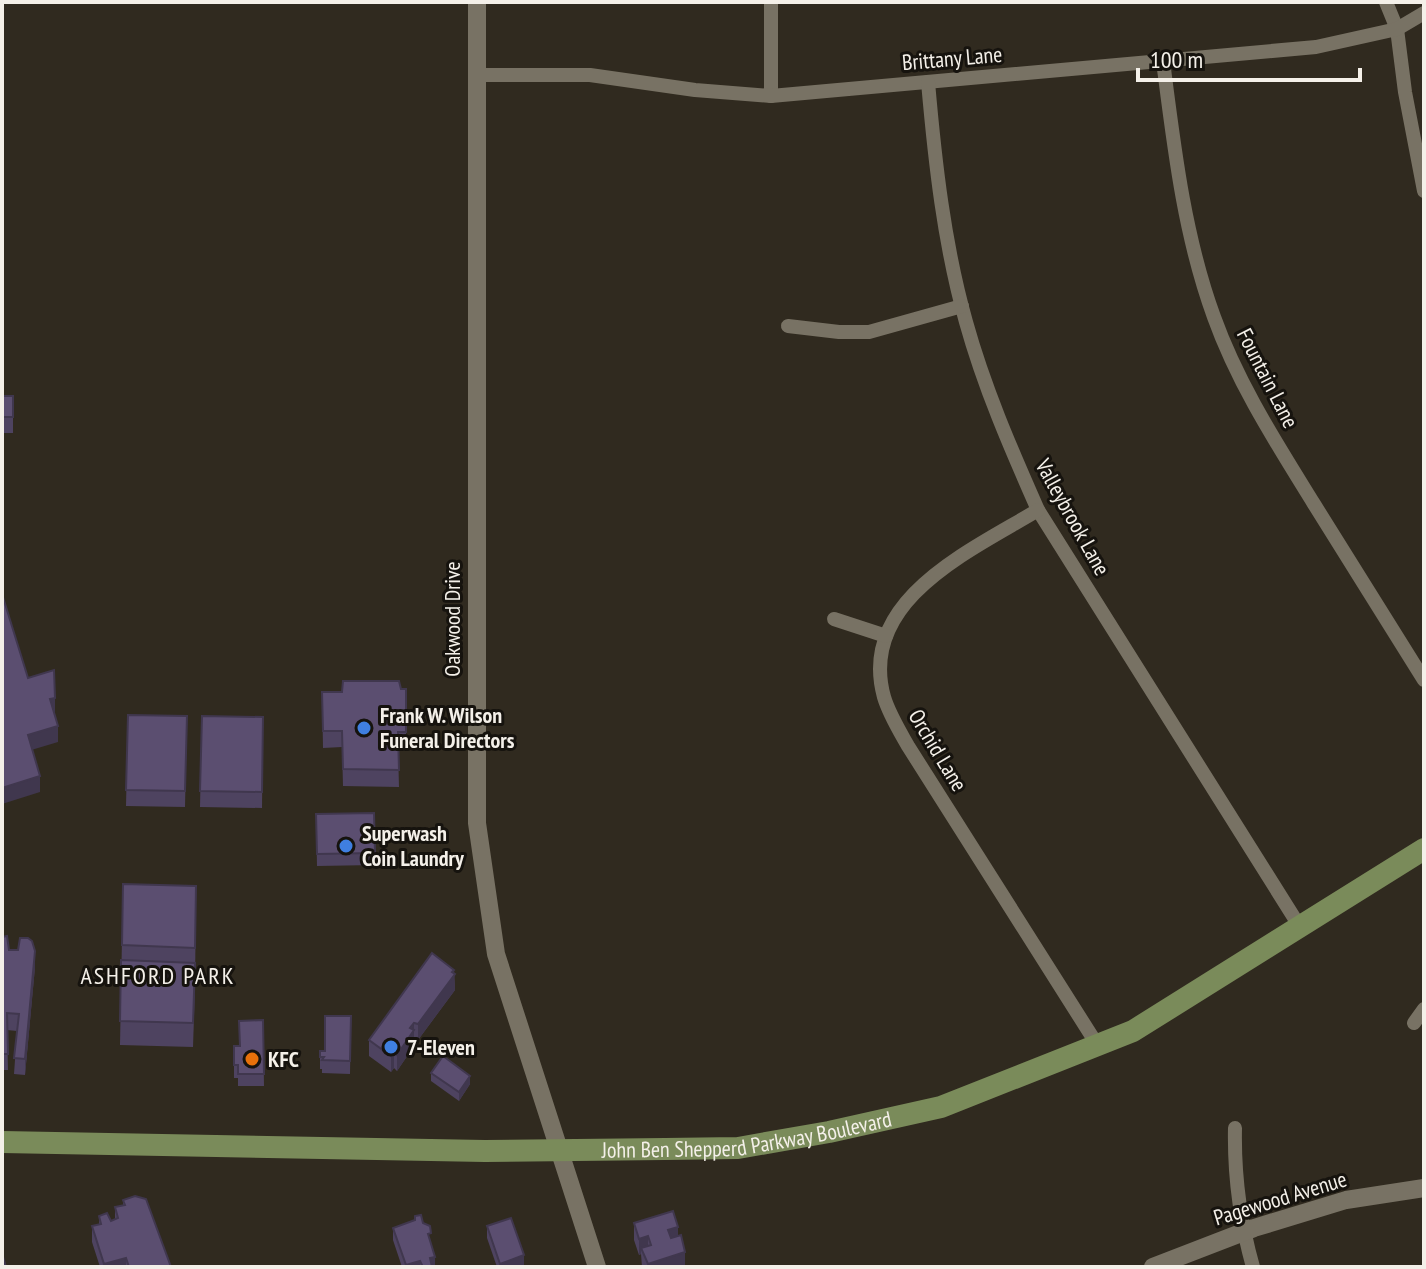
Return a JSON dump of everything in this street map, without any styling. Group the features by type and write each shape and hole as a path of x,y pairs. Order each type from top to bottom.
{"main road":[{"name":"John Ben Shepperd Parkway Boulevard","path":"2,1142 485,1151 738,1148 815,1135 941,1107 1133,1031 1424,849"}],"street":[{"name":"Oakwood Drive","path":"477,2 477,823 496,954 597,1267"},
{"path":"771,2 771,96"},
{"path":"1386,2 1397,29 1405,92 1424,191"},
{"name":"Brittany Lane","path":"477,75 590,75 695,90 771,96 1316,47 1397,29 1424,13"},
{"name":"Fountain Lane","path":"1163,61 1175,155 1189,230 1205,291 1224,343 1267,427 1424,680"},
{"name":"Valleybrook Lane","path":"928,82 948,244 962,306 986,385 1038,510 1300,927"},
{"path":"788,326 869,332 962,306"},
{"name":"Orchid Lane","path":"1038,510 926,582 900,608 886,636 880,661 880,680 891,716 908,746 1098,1046"},
{"path":"834,619 886,636"},
{"path":"1414,1023 1424,1009"},
{"path":"1235,1128 1234,1167 1243,1232 1253,1267"},
{"name":"Pagewood Avenue","path":"1153,1267 1243,1232 1346,1200 1424,1188"}],"building":[{"path":"2,396 13,396 13,417 2,417"},
{"path":"2,594 28,678 54,670 55,698 50,699 58,726 28,735 40,776 2,788"},
{"name":"Frank W. Wilson Funeral Directors","path":"343,681 399,681 401,689 406,689 406,732 398,732 399,770 343,769 342,731 323,731 322,692 342,692"},
{"path":"128,715 187,716 185,791 126,790"},
{"path":"202,716 263,717 262,792 200,791"},
{"name":"Superwash Coin Laundry","path":"374,813 375,853 317,854 316,814"},
{"path":"123,884 196,886 195,948 122,945"},
{"path":"7,936 9,950 18,950 20,938 28,938 35,951 25,1059 14,1058 19,1014 7,1013 8,1054 2,1054 2,937"},
{"path":"432,953 455,974 418,1024 414,1023 410,1028 414,1030 397,1055 394,1052 391,1056 369,1040"},
{"path":"121,960 195,963 193,1023 120,1021"},
{"path":"325,1016 351,1016 350,1061 322,1060 324,1057 320,1057 320,1051 325,1051"},
{"path":"263,1020 264,1074 238,1074 238,1065 234,1065 234,1046 240,1046 239,1021"},
{"path":"443,1056 470,1076 459,1092 431,1073"},
{"path":"135,1196 146,1199 171,1267 129,1267 126,1258 104,1264 92,1226 101,1224 99,1216 107,1213 111,1221 118,1218 115,1207 125,1205 123,1200"},
{"path":"673,1211 678,1227 668,1230 671,1238 681,1235 685,1252 648,1264 641,1248 651,1245 648,1236 639,1239 634,1223"},
{"path":"421,1215 423,1223 430,1226 431,1233 428,1234 435,1257 430,1258 432,1267 423,1267 420,1261 406,1265 393,1228"},
{"path":"511,1218 524,1255 500,1264 487,1226"}],"place":[{"name":"Frank W. Wilson Funeral Directors","path":"364,728"},
{"name":"Superwash Coin Laundry","path":"346,846"},
{"name":"7-Eleven","path":"391,1047"},
{"name":"KFC","path":"252,1059"}],"district":[{"name":"ASHFORD PARK","path":"158,976"}]}
